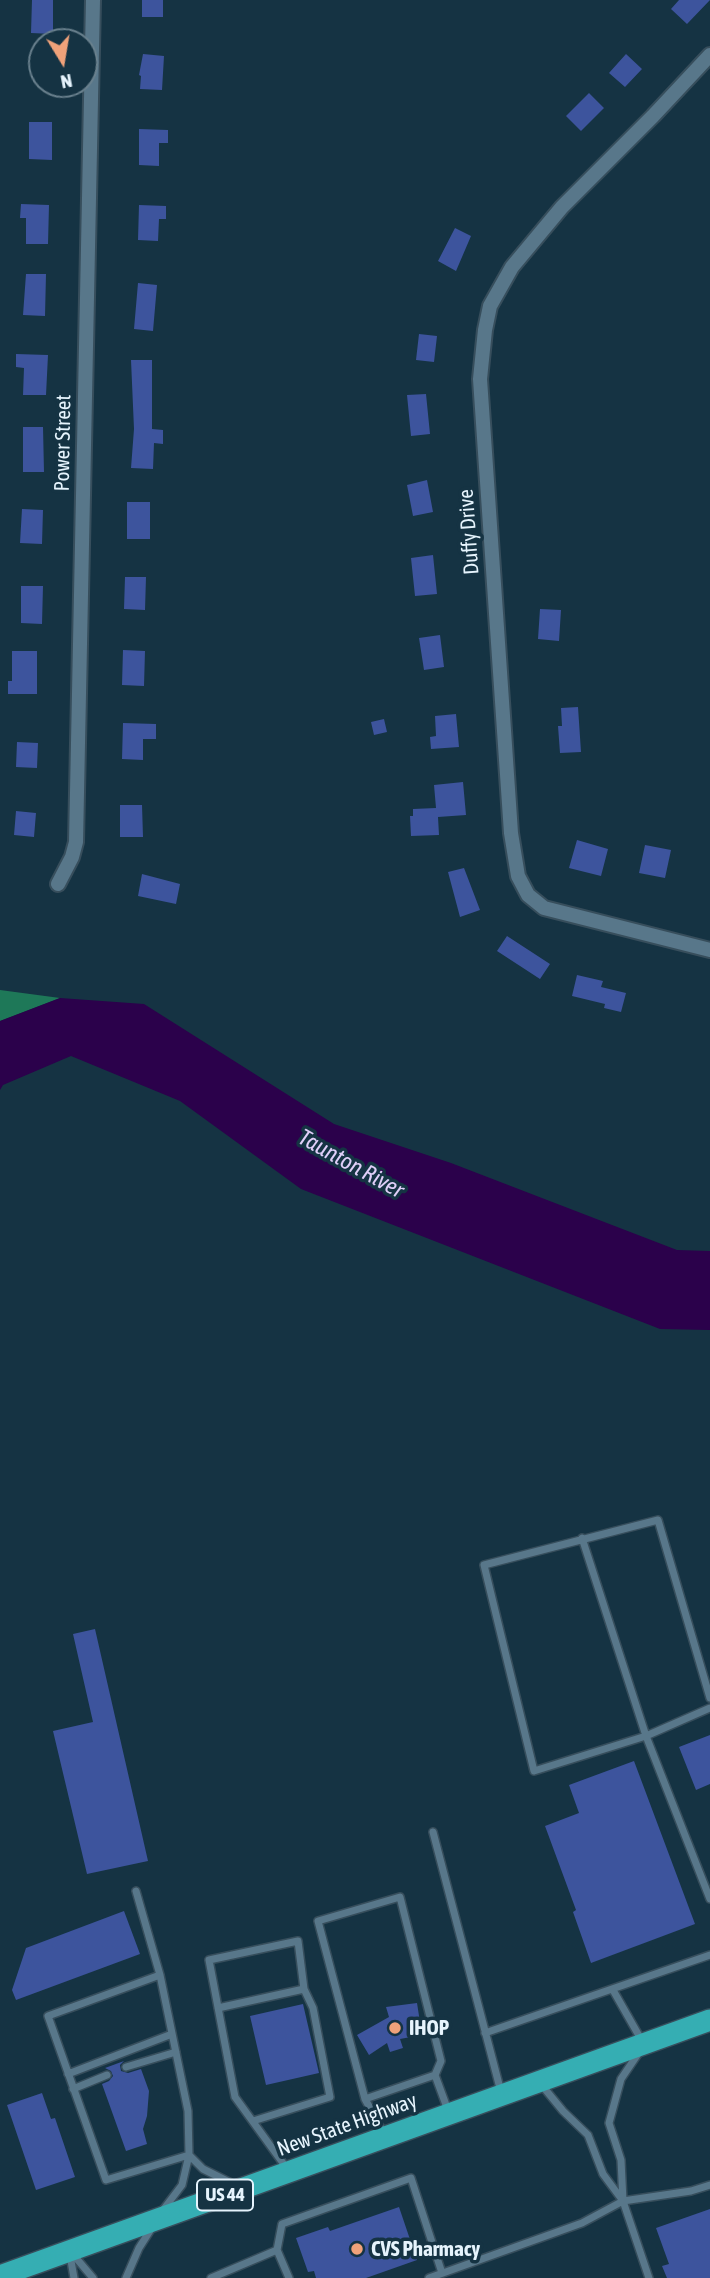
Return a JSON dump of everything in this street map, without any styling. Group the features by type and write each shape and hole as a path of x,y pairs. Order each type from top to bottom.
{"highway":[{"name":"New State Highway","path":"0,2276 710,2020"}],"street":[{"name":"Power Street","path":"58,884 76,842 93,0"},
{"name":"Duffy Drive","path":"710,55 562,207 512,267 490,306 480,379 511,833 518,876 528,895 544,908 710,950"}],"lane":[{"path":"710,1698 658,1520 484,1565 534,1771 646,1736 710,1708"},
{"path":"582,1538 646,1736 710,1899"},
{"path":"433,1832 502,2095"},
{"path":"126,2278 139,2248 182,2185 190,2155 188,2111 160,1975 135,1891"},
{"path":"385,2137 365,2099 318,1922 400,1897 441,2061 435,2076 450,2114"},
{"path":"253,2121 330,2098 313,2008 304,1989 298,1941 209,1960 234,2097 289,2172"},
{"path":"485,2033 710,1955"},
{"path":"160,1975 48,2017 106,2180 190,2155"},
{"path":"218,2008 304,1989"},
{"path":"613,1990 644,2044 621,2079 609,2123 621,2160 623,2201 649,2278"},
{"path":"68,2074 172,2034"},
{"path":"126,2067 176,2052"},
{"path":"73,2089 107,2075"},
{"path":"365,2099 435,2076"},
{"path":"539,2082 588,2135 603,2174 623,2201"},
{"path":"190,2155 203,2169 242,2189"},
{"path":"289,2278 277,2250 282,2224 411,2178 442,2273"},
{"path":"429,2278 582,2223 623,2201 691,2191 710,2185"},
{"path":"211,2278 277,2250"},
{"path":"70,2251 74,2278"},
{"path":"70,2251 93,2278"}],"green space":[{"path":"0,990 60,998 0,1021"}],"water":[{"name":"Taunton River","path":"60,998 144,1004 334,1124 451,1163 677,1250 710,1251 710,1330 660,1329 301,1189 180,1101 71,1056 3,1085 0,1090 0,1021"}],"building":[{"path":"32,0 53,0 53,28 31,28"},
{"path":"142,0 163,0 163,17 142,17"},
{"path":"679,0 710,0 687,24 671,9"},
{"path":"143,54 164,56 162,90 140,89 139,75"},
{"path":"626,54 642,69 625,87 609,73"},
{"path":"589,93 604,108 581,131 566,116"},
{"path":"29,122 52,122 52,160 29,159"},
{"path":"139,129 168,130 168,143 159,143 159,166 139,165"},
{"path":"21,204 49,205 48,244 26,244 26,218 20,218"},
{"path":"139,205 166,206 166,219 159,219 158,241 138,240"},
{"path":"455,228 471,236 456,271 438,261"},
{"path":"26,274 46,274 45,316 23,315"},
{"path":"138,283 157,285 153,331 134,329"},
{"path":"419,334 437,336 434,362 416,360"},
{"path":"16,354 48,355 46,395 23,395 24,368 16,367"},
{"path":"131,360 152,360 152,429 163,430 163,444 154,443 153,469 131,468 134,429"},
{"path":"426,394 430,434 411,436 407,395"},
{"path":"23,427 43,427 44,472 23,472"},
{"path":"427,480 433,512 413,516 407,485"},
{"path":"127,502 150,502 150,539 127,539"},
{"path":"22,509 43,510 42,544 20,543"},
{"path":"433,555 437,594 415,596 411,558"},
{"path":"125,577 146,577 145,610 124,609"},
{"path":"21,586 43,586 42,624 21,623"},
{"path":"540,609 561,610 559,641 538,639"},
{"path":"440,635 444,667 424,670 419,638"},
{"path":"123,650 145,651 144,686 122,685"},
{"path":"12,651 37,651 37,694 8,694 8,681 12,681"},
{"path":"578,707 581,752 560,753 558,726 562,726 561,708"},
{"path":"456,714 459,747 431,749 430,737 436,736 435,716"},
{"path":"384,719 387,732 374,735 371,722"},
{"path":"123,723 156,724 156,739 143,739 143,760 122,759"},
{"path":"17,742 38,743 37,768 16,767"},
{"path":"463,782 466,815 438,817 439,835 411,836 410,816 413,816 413,809 436,808 434,785"},
{"path":"120,805 142,805 143,837 120,837"},
{"path":"16,811 36,813 34,837 14,835"},
{"path":"577,840 608,849 601,876 569,868"},
{"path":"645,845 671,850 665,878 639,873"},
{"path":"464,868 480,910 460,917 448,872"},
{"path":"142,874 180,884 176,904 138,896"},
{"path":"507,936 550,964 540,979 497,951"},
{"path":"577,975 603,981 601,987 626,993 621,1012 604,1008 605,1004 572,996"},
{"path":"95,1629 148,1861 87,1874 53,1731 93,1722 73,1634"},
{"path":"710,1735 710,1784 696,1790 679,1747"},
{"path":"634,1761 695,1924 591,1963 573,1912 576,1910 545,1826 579,1813 569,1785"},
{"path":"124,1911 140,1954 16,2000 12,1990 26,1948"},
{"name":"IHOP","path":"417,2003 422,2035 400,2039 403,2048 390,2052 387,2043 369,2055 357,2035 389,2017 386,2007"},
{"path":"303,2004 319,2073 266,2085 250,2016"},
{"path":"124,2061 120,2065 121,2071 128,2073 141,2069 149,2091 143,2129 147,2144 126,2151 102,2084 113,2076 111,2071 105,2068"},
{"path":"42,2093 51,2119 55,2118 75,2177 36,2190 7,2105"},
{"name":"CVS Pharmacy","path":"399,2207 417,2260 366,2278 316,2278 314,2271 308,2272 296,2238 328,2227 330,2231"},
{"path":"710,2209 710,2278 667,2278 662,2266 669,2264 656,2228"}],"place":[{"name":"IHOP","path":"395,2028"},
{"name":"CVS Pharmacy","path":"357,2249"}]}
